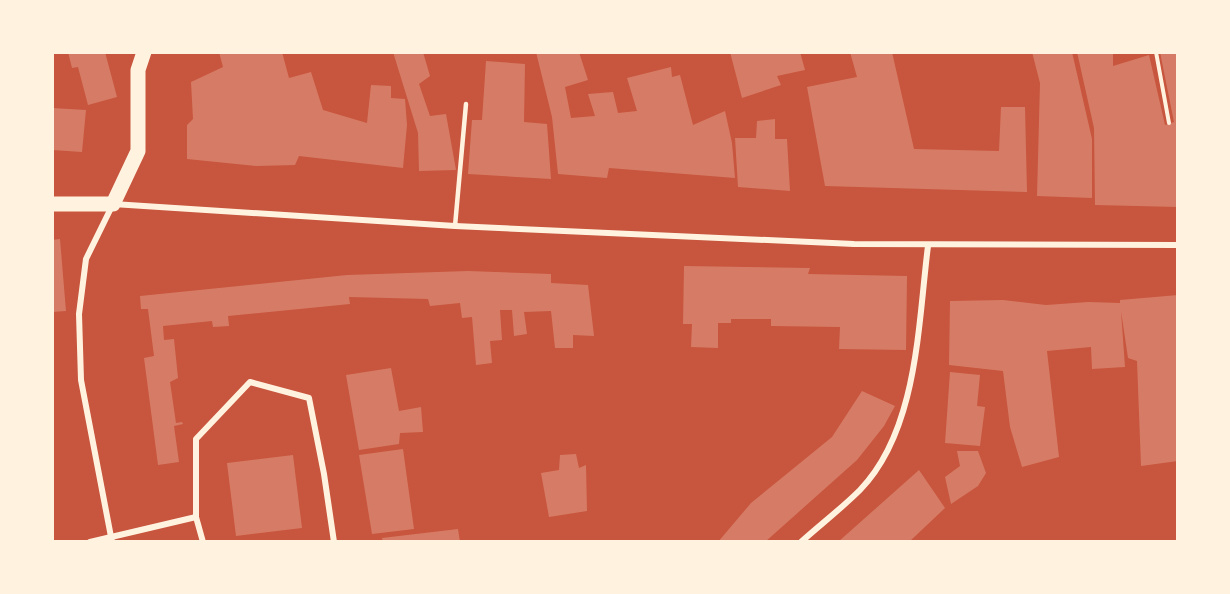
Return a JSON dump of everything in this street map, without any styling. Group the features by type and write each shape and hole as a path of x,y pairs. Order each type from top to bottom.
{"main road":[{"path":"52,204 113,204 138,151 138,70 144,52"}],"street":[{"path":"112,539 81,380 79,314 86,259 113,204 455,226 928,246 1178,245"},
{"path":"801,542 861,489 882,461 896,434 906,400 928,246"},
{"path":"203,542 196,517 196,440 250,382 309,398 334,542"},
{"path":"90,542 112,539 196,517"}],"lane":[{"path":"455,226 466,104"}],"path":[{"path":"1156,52 1169,123"}],"building":[{"path":"68,52 105,52 117,97 88,105 78,67 72,68"},
{"path":"219,52 282,52 289,78 311,72 323,110 367,123 371,85 391,86 391,98 405,99 407,125 403,168 299,156 295,165 257,166 187,159 187,125 193,119 191,82 223,67"},
{"path":"393,52 423,52 430,76 419,84 430,116 446,114 456,170 419,171 418,133"},
{"path":"536,52 579,52 588,80 565,87 571,118 595,116 588,94 613,92 618,113 637,111 627,78 671,67 672,77 680,75 693,125 725,111 732,143 735,178 609,168 607,178 558,174 552,117"},
{"path":"730,52 800,52 805,70 777,76 781,85 742,98"},
{"path":"850,52 892,52 914,149 999,151 1001,107 1025,107 1027,192 825,186 807,87 857,77"},
{"path":"1032,52 1072,52 1092,139 1092,198 1037,196 1040,83"},
{"path":"1077,52 1113,52 1113,66 1149,55 1165,125 1174,122 1160,52 1178,52 1178,207 1095,205 1094,128"},
{"path":"486,61 525,64 524,122 547,124 551,179 468,174 472,120 482,120"},
{"path":"52,108 86,110 82,152 52,150"},
{"path":"775,119 775,139 787,139 790,191 738,187 735,138 756,138 757,121"},
{"path":"60,239 66,311 52,312 52,240"},
{"path":"684,266 810,268 808,274 907,276 906,350 839,349 840,327 771,326 771,319 731,319 731,323 718,323 718,348 691,347 692,324 683,324"},
{"path":"468,271 551,274 551,283 588,285 594,336 573,335 573,348 555,348 551,311 524,312 527,334 514,336 512,310 500,310 502,340 490,341 492,363 476,365 472,317 462,318 460,303 430,306 428,299 349,297 350,304 228,316 229,326 213,327 212,321 163,326 164,340 174,339 178,378 170,382 176,423 182,422 183,424 174,426 179,462 158,465 144,358 154,356 148,309 141,309 140,296 347,275"},
{"path":"1178,295 1178,461 1141,466 1137,361 1128,358 1121,311 1125,367 1092,369 1091,347 1047,351 1059,457 1022,467 1010,427 1003,371 949,365 950,301 1003,300 1046,305 1088,302 1120,303 1120,300"},
{"path":"391,368 399,411 421,407 423,432 400,433 399,444 359,450 346,375"},
{"path":"950,372 980,375 977,406 985,407 980,446 945,443"},
{"path":"862,391 895,406 884,426 857,460 765,542 718,542 751,503 832,437"},
{"path":"403,449 414,529 372,534 359,455"},
{"path":"957,451 978,451 986,473 978,486 951,504 945,477 960,466"},
{"path":"576,454 579,468 586,465 587,511 549,517 541,473 559,470 560,455"},
{"path":"293,455 302,528 236,536 227,463"},
{"path":"919,470 945,508 909,542 838,542"},
{"path":"458,529 460,542 383,542 382,538"}]}
